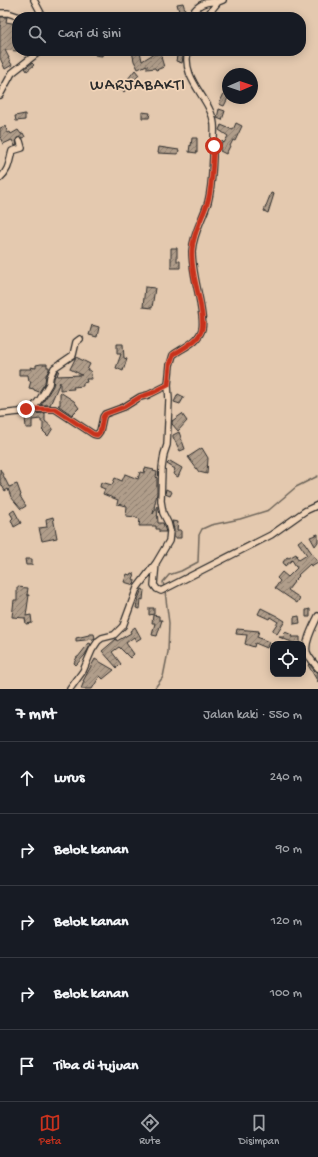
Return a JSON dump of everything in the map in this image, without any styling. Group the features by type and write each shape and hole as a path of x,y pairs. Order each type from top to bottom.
{"street":[{"path":"34,0 41,12"},
{"path":"193,12 204,2 220,1"},
{"path":"210,12 220,1"},
{"path":"0,13 12,14"},
{"path":"0,95 12,73 33,56"},
{"path":"70,689 83,671 92,650 98,641 102,638 114,635 123,626 137,588 156,563 170,538 169,527 163,512 161,501 162,468 168,433 168,385 170,365 173,355 194,341 201,332 202,314 195,279 192,250 211,185 215,132 213,119 191,78 188,66 188,56"},
{"path":"0,178 5,174 12,151 22,148 20,141"},
{"path":"31,410 49,384 54,368 73,355 76,342 80,339"},
{"path":"0,414 19,412 26,409 55,409 93,434 97,435 100,432 105,414 124,407 140,397 168,385"},
{"path":"156,563 155,587 158,590 163,590 271,535 305,511 318,505"},
{"path":"318,616 306,646 311,660 318,668"}],"building":[{"path":"183,3 186,12 179,12 177,4"},
{"path":"0,17 7,17 6,22 12,23 12,51 5,50 12,65 5,69 0,58"},
{"path":"133,56 141,56 142,61 150,56 162,56 164,67 156,70 155,68 147,69 147,65 138,69"},
{"path":"177,56 183,56 182,63 176,61"},
{"path":"32,63 34,65 27,71 25,68"},
{"path":"135,70 139,75 124,92 120,89"},
{"path":"222,98 222,104 225,104 224,106 219,104"},
{"path":"219,109 225,111 222,120 217,118"},
{"path":"142,112 150,113 149,118 142,118"},
{"path":"25,114 25,120 16,121 15,116"},
{"path":"236,123 242,126 235,141 233,140 226,154 220,151 222,141 224,143 228,136 219,130 221,125 233,130"},
{"path":"5,126 8,133 10,132 11,134 18,130 21,134 23,133 25,137 17,138 17,145 15,146 12,140 3,144 0,137 0,128"},
{"path":"192,138 197,138 197,153 189,152"},
{"path":"159,147 179,150 178,154 158,153"},
{"path":"271,193 274,194 268,213 264,211"},
{"path":"171,248 177,248 177,261 180,261 180,268 171,268"},
{"path":"145,287 155,288 152,308 143,307"},
{"path":"92,325 99,327 97,337 89,335"},
{"path":"117,344 123,344 124,358 127,359 123,371 116,368 121,354 117,354"},
{"path":"76,357 90,364 87,370 90,370 92,379 86,379 87,382 83,383 83,386 73,387 74,389 60,390 60,382 50,405 41,405 53,386 57,371 59,370 57,376 82,375 70,369"},
{"path":"47,364 49,370 46,375 45,383 39,392 29,388 31,381 29,381 28,375 19,375 19,369 31,369 30,367 36,368 36,365"},
{"path":"60,392 74,401 79,408 72,415 58,405 60,405"},
{"path":"178,394 184,397 180,404 174,402"},
{"path":"27,413 45,413 45,421 53,428 48,436 42,430 43,422 41,422 41,419 32,420 32,428 26,428 24,415"},
{"path":"182,414 187,421 178,431 172,424 172,421"},
{"path":"179,432 185,449 180,451 173,437 173,435"},
{"path":"202,448 208,458 207,474 199,472 188,457"},
{"path":"170,461 182,468 178,477 173,474 175,469 167,464"},
{"path":"145,468 157,472 157,493 153,514 157,506 158,523 163,523 166,532 159,532 159,529 156,529 156,526 139,526 140,519 126,516 127,506 117,504 118,500 103,494 105,489 100,487 101,482 112,485 115,478 122,481 125,474 138,479 140,472 144,473"},
{"path":"0,469 9,487 17,484 21,495 20,496 26,506 21,509 11,497 8,489 5,491 0,482"},
{"path":"166,489 172,492 170,496 165,494"},
{"path":"14,510 21,523 14,527 11,520 13,518 10,513"},
{"path":"53,517 57,538 42,541 39,528 47,527 46,519"},
{"path":"172,521 178,522 177,530 181,530 181,538 174,538"},
{"path":"318,534 318,542 315,546 310,537"},
{"path":"302,539 318,562 311,566 310,564 298,575 299,576 288,590 300,598 297,603 275,588 280,581 277,578 282,572 288,577 297,568 292,560 285,566 283,562 287,557 289,558 296,554 299,560 307,555 298,542"},
{"path":"25,559 32,559 32,565 26,565"},
{"path":"131,573 135,574 133,579 135,580 134,585 124,582 127,574 130,575"},
{"path":"17,587 28,588 27,595 29,595 26,616 31,615 32,623 26,624 25,618 12,617 14,600 17,600"},
{"path":"142,589 144,590 143,600 141,599 140,609 136,608"},
{"path":"149,608 154,608 154,614 149,615"},
{"path":"261,608 285,621 277,634 272,631 278,622 270,617 269,619 258,614"},
{"path":"310,609 310,617 306,617 306,610"},
{"path":"153,615 159,616 159,620 162,620 157,636 152,635 155,623 152,623"},
{"path":"299,616 300,623 294,624 294,617"},
{"path":"135,627 141,638 136,641 134,637 126,643 134,654 130,658 119,647 112,652 121,664 117,668 102,651 116,639 117,641 131,633 130,631"},
{"path":"237,629 259,631 257,637 269,642 267,648 255,643 254,647 245,644 247,635 236,634"},
{"path":"285,632 292,635 291,637 300,637 300,641 289,641 279,637 284,637"},
{"path":"94,634 95,638 76,641 76,638"},
{"path":"89,643 91,644 85,655 76,665 74,663 77,657"},
{"path":"95,659 114,670 103,679 100,676 92,689 81,689 83,681"},
{"path":"309,664 315,671 318,672 318,682 308,665"}],"waterway":[{"path":"164,587 163,582 169,575 181,571 198,562 199,535 202,529 211,525 240,519 269,510 296,487 318,476"},
{"path":"154,689 163,677 168,652 169,623 165,591"}],"district":[{"name":"WARJABAKTI","path":"138,86"}],"route":[{"path":"26,409 55,409 93,434 97,435 100,432 105,414 124,407 140,397 148,395 168,385 171,358 173,355 194,341 201,332 202,328 202,314 195,279 192,250 198,227 210,193 214,146"}]}
